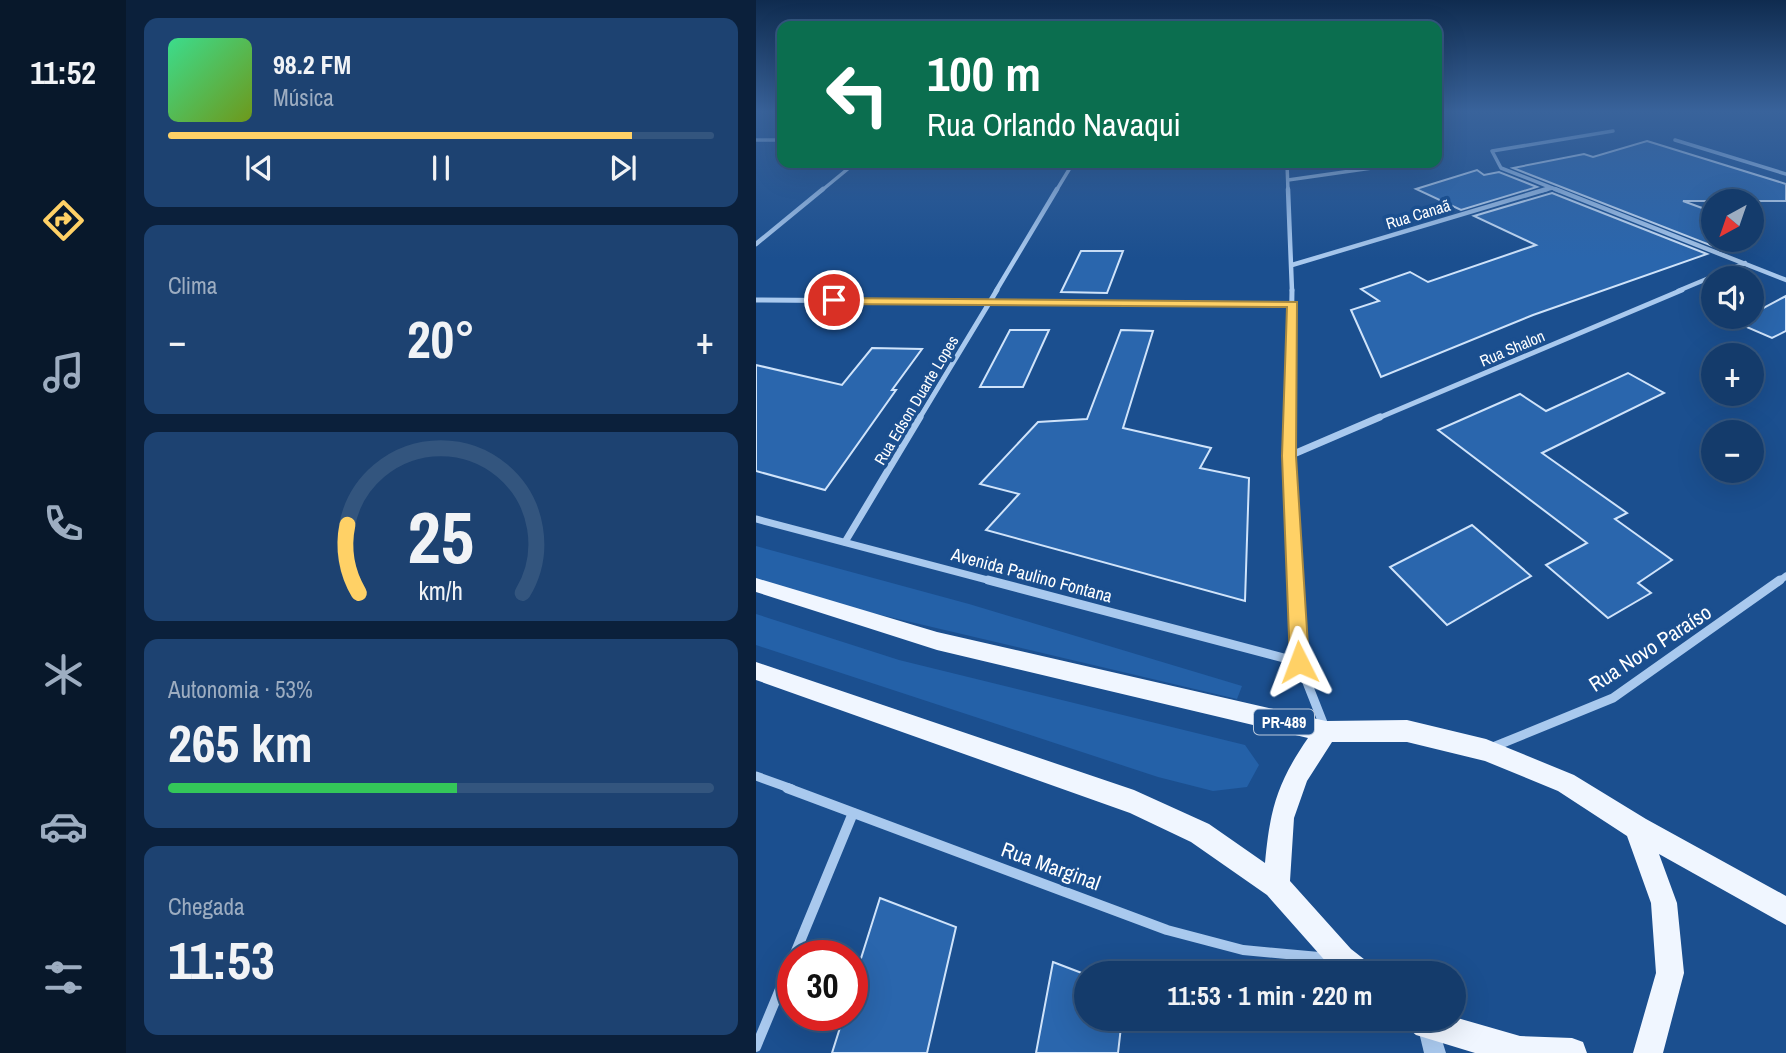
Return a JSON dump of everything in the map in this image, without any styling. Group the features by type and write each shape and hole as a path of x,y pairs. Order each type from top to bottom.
{"main road":[{"name":"PR-489","path":"756,585 937,640 1326,732 1407,731 1486,750 1566,783 1637,828 1786,911"},
{"path":"756,671 1134,802 1200,833 1276,886 1345,961"},
{"path":"1276,886 1282,818 1297,775 1326,732"},
{"path":"1637,828 1664,903 1670,973 1648,1053"},
{"path":"1455,1031 1520,1051 1572,1053"}],"street":[{"path":"1497,161 1501,168 1786,280"},
{"path":"1744,161 1786,174"},
{"path":"756,244 849,168"},
{"name":"Rua Edson Duarte Lopes","path":"845,542 1070,168"},
{"path":"1287,168 1293,304 1289,456 1299,662 1326,732"},
{"path":"1288,180 1372,168"},
{"name":"Rua Canaã","path":"1292,265 1552,188"},
{"name":"Rua Shalon","path":"1289,456 1745,263"},
{"path":"756,300 1293,304"},
{"name":"Avenida Paulino Fontana","path":"756,519 1299,662"},
{"name":"Rua Novo Paraíso","path":"1486,750 1614,698 1786,576"},
{"name":"Rua Marginal","path":"756,776 1167,930 1243,950 1317,961"},
{"path":"800,940 853,813"},
{"path":"756,1047 777,996"},
{"path":"1427,1031 1435,1053"}],"shaded area":[{"path":"756,546 969,604 1242,686 1237,699 847,607 756,580"},
{"path":"756,614 899,660 1245,745 1259,765 1247,787 1213,791 1158,777 756,645"}],"building":[{"path":"1548,161 1712,161 1786,184 1786,201 1764,201 1764,189 1701,189 1701,201 1683,201 1701,208 1701,242 1513,168"},
{"path":"1477,170 1484,175 1499,172 1537,187 1461,210 1416,189"},
{"path":"1552,193 1707,254 1533,315 1381,377 1351,310 1379,301 1361,289 1410,272 1428,282 1536,245 1474,216"},
{"path":"1081,251 1123,251 1107,293 1061,292"},
{"path":"1786,296 1786,331 1772,338 1751,329 1764,329 1764,308"},
{"path":"1010,330 1049,330 1023,387 980,387"},
{"path":"1121,330 1153,331 1123,428 1211,448 1200,468 1249,478 1245,601 986,530 1019,494 980,484 1038,422 1087,419"},
{"path":"872,348 922,349 825,490 756,471 756,365 842,385"},
{"path":"1628,373 1664,393 1542,453 1627,513 1615,519 1672,560 1638,583 1651,593 1608,618 1546,565 1587,543 1438,430 1520,394 1546,411"},
{"path":"1472,525 1531,576 1447,625 1390,567"},
{"path":"880,898 956,927 927,1053 832,1053 839,1031 868,1031 867,940"},
{"path":"1053,962 1074,970 1074,1031 1121,1031 1118,1053 1036,1053"}],"route":[{"path":"834,300 1293,304 1289,456 1299,662"}]}
